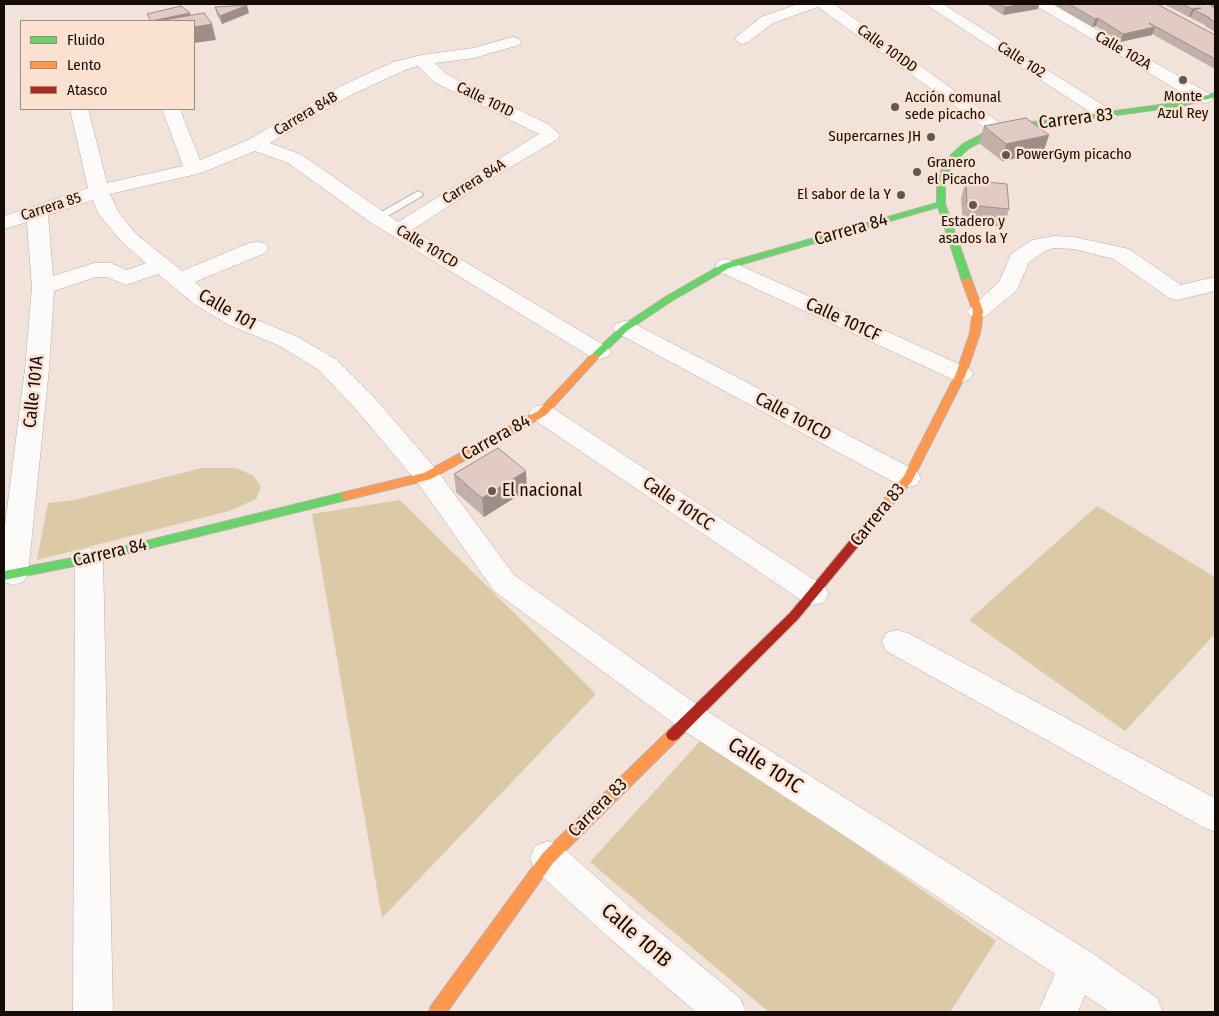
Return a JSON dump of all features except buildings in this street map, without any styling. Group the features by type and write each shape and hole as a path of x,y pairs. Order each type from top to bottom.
{"street":[{"path":"742,39 767,20 812,4"},
{"name":"Calle 101DD","path":"824,4 1000,129"},
{"name":"Calle 102","path":"934,4 1108,116"},
{"name":"Calle 102A","path":"1041,4 1210,97"},
{"name":"Carrera 84B","path":"99,191 194,169 255,144 345,90 376,75 422,60 474,53 513,42"},
{"name":"Calle 101D","path":"422,60 440,78 543,129 551,135"},
{"name":"Carrera 83","path":"437,1012 548,858 814,594 908,478 960,374 975,333 978,311 942,204 942,186 946,169 954,157 966,146 1000,129 1108,116 1182,104 1210,97"},
{"name":"Calle 101","path":"78,110 99,191 108,213 128,237 202,299 237,320 288,341 328,365 363,401 427,476"},
{"path":"171,110 194,169"},
{"name":"Carrera 84A","path":"398,230 482,176 551,135"},
{"name":"Calle 101CD","path":"255,144 295,159 377,218 599,352"},
{"name":"Carrera 85","path":"4,223 99,191"},
{"name":"Carrera 84","path":"8,575 88,559 427,476 542,413 599,352 625,328 670,298 726,266 942,204"},
{"name":"Calle 101A","path":"8,575 37,369 43,287 37,211"},
{"path":"978,311 1009,285 1019,259 1040,245 1054,242 1074,243 1121,254 1176,293 1215,284"},
{"path":"180,280 257,248"},
{"path":"43,287 94,270 111,270 126,278 161,266"},
{"name":"Calle 101CF","path":"726,266 960,374"},
{"name":"Calle 101CD","path":"625,328 908,478"},
{"name":"Calle 101CC","path":"542,413 814,594"},
{"name":"Calle 101C","path":"427,476 504,583 691,718 1078,967 1143,1012"},
{"path":"88,559 93,1012"},
{"path":"897,642 1215,816"},
{"name":"Calle 101B","path":"548,858 620,923 726,1012"},
{"path":"1058,1012 1078,967"}],"lane":[{"path":"377,218 418,194"}],"shaded area":[{"path":"202,468 236,468 254,476 261,487 256,499 229,511 37,560 48,503 75,500"},
{"path":"400,500 596,694 382,918 312,514"},
{"path":"1097,506 1215,577 1215,634 1125,731 969,620"},
{"path":"703,738 996,941 950,1012 769,1012 590,862"}],"traffic: fast":[{"path":"967,281 941,204 941,186 946,169 954,157 966,146 999,129 1182,104 1215,95"},
{"path":"594,357 625,328 670,298 726,266 941,204"},
{"path":"4,576 89,559 346,496"}],"traffic: slow":[{"path":"880,512 908,478 961,374 975,333 978,311 967,281"},
{"path":"346,496 427,476 542,413 594,357"},
{"path":"437,1012 548,858 673,735"}],"traffic: jam":[{"path":"673,735 794,616 880,512"}],"place":[{"name":"Monte Azul Rey","path":"1183,80"},
{"name":"Acción comunal sede picacho","path":"895,107"},
{"name":"Supercarnes JH","path":"931,137"},
{"name":"PowerGym picacho","path":"1006,155"},
{"name":"Granero el Picacho","path":"917,172"},
{"name":"El sabor de la Y","path":"901,195"},
{"name":"Estadero y asados la Y","path":"973,205"},
{"name":"El nacional","path":"492,491"}]}
